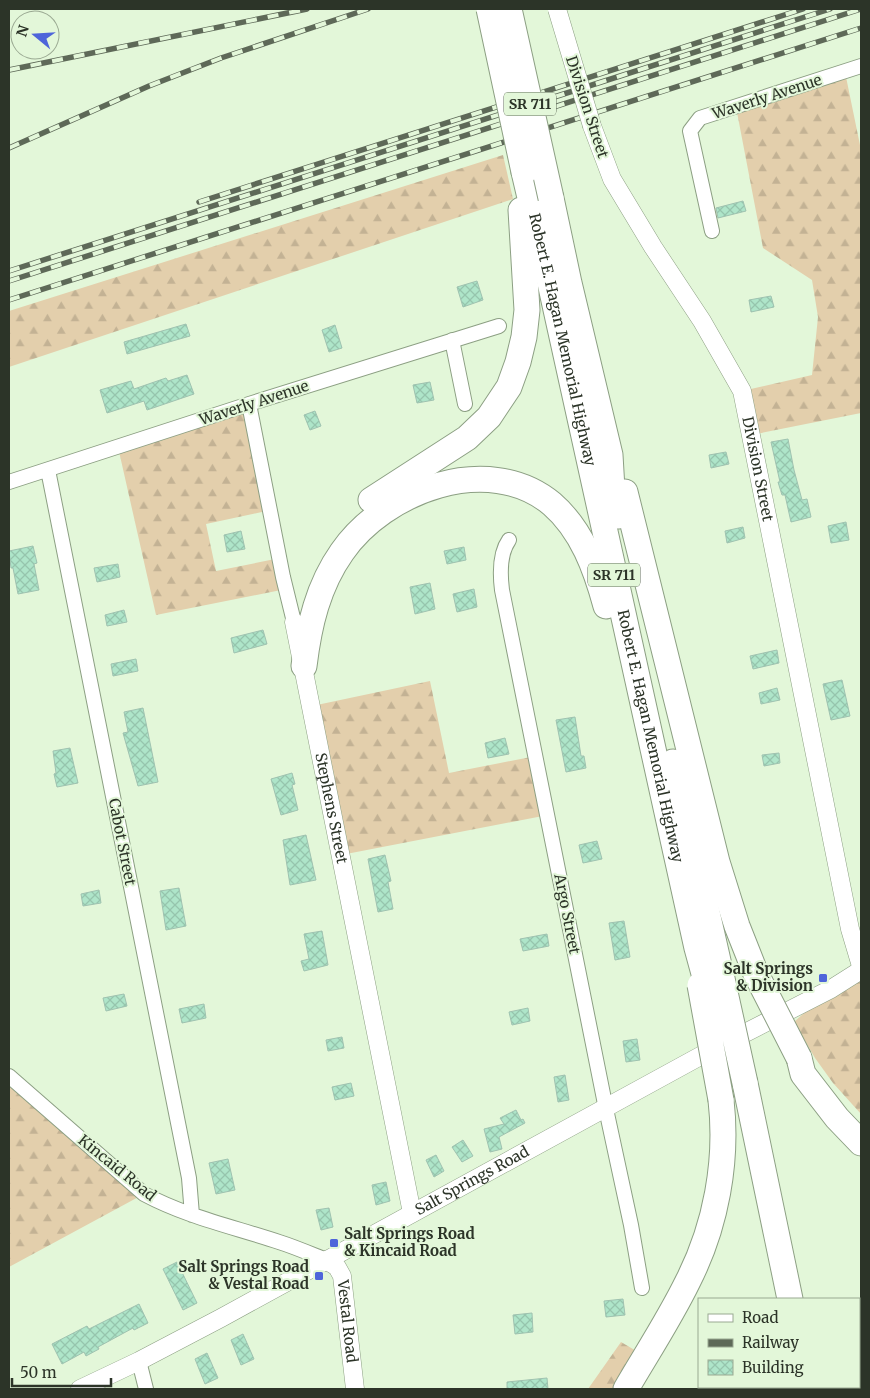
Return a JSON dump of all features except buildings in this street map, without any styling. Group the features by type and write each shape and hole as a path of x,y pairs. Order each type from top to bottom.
{"highway":[{"name":"SR 711","path":"489,9 524,172 520,191 535,202"},
{"name":"Robert E. Hagan Memorial Highway","path":"509,9 535,202 696,948 709,980"},
{"name":"Robert E. Hagan Memorial Highway","path":"535,202 610,455"},
{"path":"294,622 318,560 341,527 367,503 467,438 489,416 509,386 520,353 527,310 535,202"},
{"path":"610,455 624,485 717,862 737,926 756,974 799,1058 803,1074 837,1118 861,1143"},
{"path":"610,455 612,488 709,980 775,1298"},
{"path":"304,666 309,629 322,587 342,552 360,530 384,511 405,498 456,481 480,479 501,482 534,493 551,504 576,531 594,569 620,656 637,678"},
{"path":"799,1058 812,1069 861,1126"},
{"path":"732,1092 790,1298"},
{"path":"626,1389 689,1280 706,1235 716,1197 722,1159 723,1131 732,1092"}],"street":[{"name":"Division Street","path":"557,9 592,126 612,179 653,247 702,321 742,390 850,930 861,968"},
{"name":"Waverly Avenue","path":"712,231 690,131 700,118 861,66"},
{"name":"Waverly Avenue","path":"9,482 249,404 499,326"},
{"path":"452,340 465,404"},
{"name":"Stephens Street","path":"249,404 283,577 304,666 412,1213"},
{"name":"Cabot Street","path":"48,470 189,1178 192,1215"},
{"name":"Argo Street","path":"509,540 504,547 501,567 502,590 631,1225 642,1288"},
{"name":"Salt Springs Road","path":"80,1389 139,1361 606,1109 704,1054 831,989 861,968"},
{"name":"Kincaid Road","path":"9,1076 144,1194 163,1204 192,1215 279,1242 326,1260"},
{"name":"Vestal Road","path":"326,1260 337,1267 342,1276 355,1389"},
{"path":"139,1361 146,1389"}],"green space":[{"path":"845,72 861,150 861,413 751,435 742,391 812,375 818,317 812,280 763,248 736,107"},
{"path":"503,155 513,199 9,367 9,311"},
{"path":"249,404 271,510 206,524 216,571 280,558 286,589 156,615 118,447"},
{"path":"430,681 449,773 536,756 548,815 341,855 312,706"},
{"path":"861,970 861,1114 833,1083 815,1058 794,1022 831,989"},
{"path":"9,1076 144,1194 9,1267"},
{"path":"621,1342 638,1352 614,1389 588,1389"}],"railway":[{"path":"9,70 307,9"},
{"path":"9,148 149,86 221,58 368,9"},
{"path":"199,202 803,9"},
{"path":"9,271 830,9"},
{"path":"9,281 861,9"},
{"path":"9,300 861,28"}],"place":[{"name":"Salt Springs & Division","path":"823,978"},
{"name":"Salt Springs Road & Kincaid Road","path":"334,1243"},
{"name":"Salt Springs Road & Vestal Road","path":"319,1276"}]}
